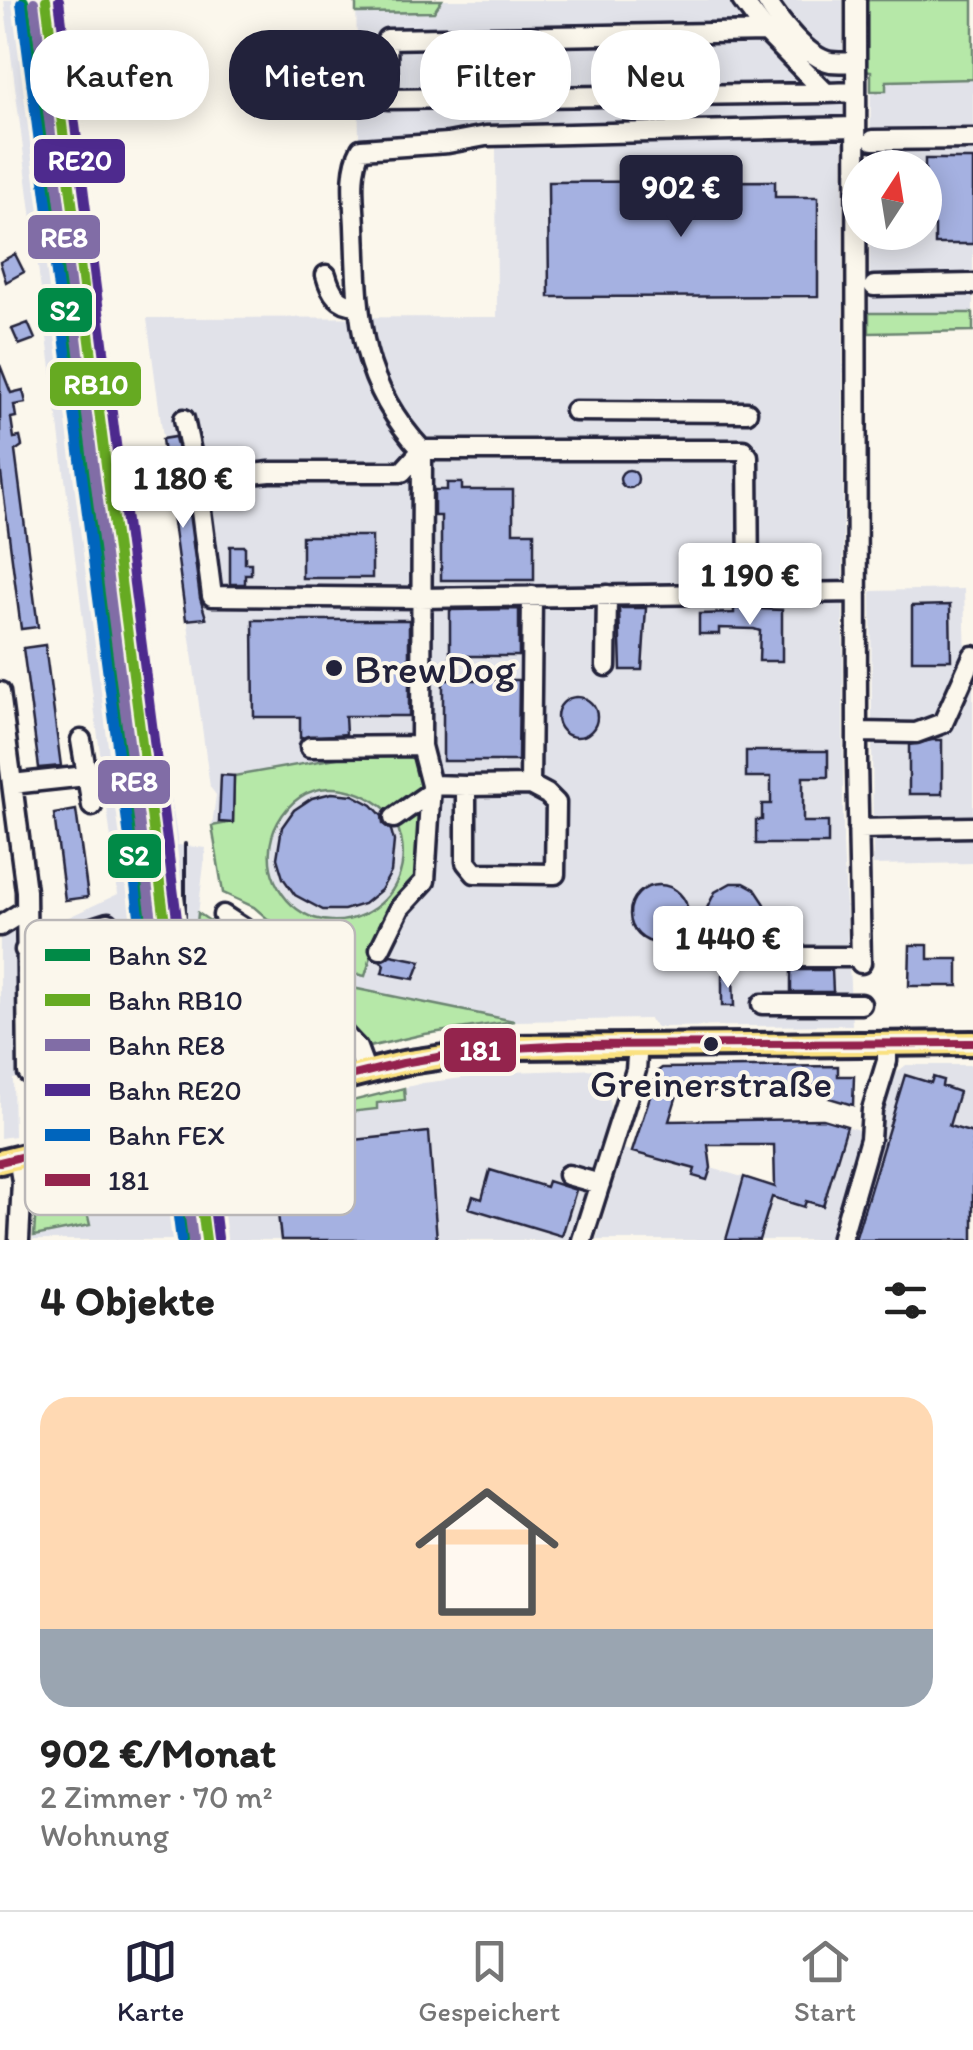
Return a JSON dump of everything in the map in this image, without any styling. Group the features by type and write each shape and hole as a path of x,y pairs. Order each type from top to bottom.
{"main road":[{"path":"355,1064 479,1050 638,1044 973,1043"}],"street":[{"path":"742,0 766,32 826,93"},
{"path":"766,0 779,22 818,56 828,62 856,62"},
{"path":"780,950 790,957 860,960 856,0"},
{"path":"766,32 387,39 388,99 856,92"},
{"path":"380,949 400,908 425,882 431,789 421,746 426,601 422,450 403,430 362,344 354,161 361,150 486,136 856,127"},
{"path":"874,140 973,139"},
{"path":"326,275 338,300 358,304"},
{"path":"874,286 973,284"},
{"path":"576,412 747,412"},
{"path":"184,420 197,480 212,596 426,601 856,592"},
{"path":"197,480 251,473 402,472 422,450 744,450 748,456 748,593"},
{"path":"606,666 607,595"},
{"path":"530,784 532,596"},
{"path":"857,732 916,733 943,723 971,663"},
{"path":"0,692 26,891 25,950"},
{"path":"81,740 92,806"},
{"path":"310,747 421,746"},
{"path":"12,784 86,776"},
{"path":"394,818 431,789 466,786 530,784 556,803 555,874 470,870 466,862 466,786"},
{"path":"858,829 973,827"},
{"path":"0,926 24,911"},
{"path":"224,914 232,920"},
{"path":"762,1004 861,1004"},
{"path":"582,1240 636,1070 638,1044"},
{"path":"841,1240 870,1139 872,1110 887,1061 888,1044"},
{"path":"355,1054 362,1062"},
{"path":"9,1160 22,1181 19,1240"},
{"path":"568,1175 600,1184"}],"shaded area":[{"path":"4,0 54,0 58,30 30,30 30,120 72,120 178,845 206,848 197,920 62,920 118,894"},
{"path":"356,0 843,0 843,844 852,1025 657,1027 649,1019 514,1021 355,988 355,920 266,920 254,907 223,893 212,826 216,795 210,787 147,318 497,317 496,144 359,139 359,120 400,120 400,30 357,30"},
{"path":"973,69 973,313 869,313 870,250 942,250 942,150 870,150 871,70"},
{"path":"964,589 966,662 973,662 973,863 873,865 871,591"},
{"path":"17,931 22,1078 13,1079 14,1136 0,1138 0,934"},
{"path":"906,1065 973,1065 973,1240 845,1240 895,1074"},
{"path":"599,1069 609,1078 610,1116 572,1240 33,1240 35,1215 355,1215 355,1100 423,1083 510,1072"},
{"path":"663,1116 677,1121 711,1168 774,1186 774,1120 823,1119 865,1132 834,1240 596,1240 624,1149 651,1157"}],"green space":[{"path":"356,0 442,0 434,12 356,13"},
{"path":"865,0 973,0 973,79 886,81 886,91 871,91 871,71 865,70"},
{"path":"869,313 973,313 973,331 869,333"},
{"path":"404,754 417,763 421,781 416,792 388,811 344,789 315,790 289,807 278,822 270,859 275,881 293,905 315,918 331,920 269,920 254,907 223,893 212,826 233,822 234,776 348,756"},
{"path":"413,812 426,822 423,876 376,941 365,976 355,974 355,920 343,920 363,915 384,901 398,880 403,854 396,823"},
{"path":"355,988 514,1021 425,1034 364,1048 355,1038"},
{"path":"404,1088 405,1100 377,1103 377,1109 355,1111 355,1100"},
{"path":"35,1215 88,1215 90,1225 34,1236"}],"building":[{"path":"942,159 973,159 973,244 942,244"},
{"path":"775,181 775,197 818,197 818,296 549,297 548,182"},
{"path":"15,254 24,272 6,282 0,262"},
{"path":"28,323 35,339 19,345 12,329"},
{"path":"0,365 11,393 23,390 26,403 14,405 16,417 11,418 14,438 20,437 22,446 15,451 38,627 21,629 0,466"},
{"path":"175,437 206,618 186,620 162,439"},
{"path":"629,470 638,479 629,488 620,479"},
{"path":"447,483 462,483 462,490 513,490 513,532 534,532 534,580 441,580 441,516 434,516 434,490 447,490"},
{"path":"302,536 372,536 372,578 302,578"},
{"path":"230,546 245,546 245,563 251,563 251,574 245,574 245,584 230,584"},
{"path":"950,605 951,660 912,660 912,606"},
{"path":"619,608 646,608 642,670 621,670"},
{"path":"734,608 782,610 782,661 759,661 760,631 754,629 719,628 719,634 699,634 699,614 734,613"},
{"path":"519,609 519,656 450,656 450,610"},
{"name":"BrewDog","path":"253,620 409,620 409,716 345,716 346,734 300,738 300,717 254,717"},
{"path":"45,645 61,766 39,768 23,648"},
{"path":"443,680 519,680 518,761 443,761"},
{"path":"577,697 591,703 597,717 591,731 577,737 563,731 557,717 563,703"},
{"path":"942,740 942,794 909,794 909,745"},
{"path":"746,751 828,751 828,777 803,777 803,822 828,822 828,844 756,844 756,820 762,820 762,804 771,804 771,777 746,777"},
{"path":"221,775 234,776 233,823 219,822"},
{"path":"332,793 353,795 372,805 391,830 394,841 391,872 381,890 364,904 344,910 323,910 295,895 283,878 277,858 282,827 294,810 312,798"},
{"path":"76,810 88,897 65,900 54,814"},
{"path":"731,883 744,883 755,889 765,904 764,923 746,940 722,937 704,914 715,892"},
{"path":"659,885 680,893 688,914 680,935 659,943 638,935 630,914 638,893"},
{"path":"910,945 928,945 928,959 958,959 958,986 909,986"},
{"path":"391,955 421,961 414,979 382,973 381,961"},
{"path":"791,970 832,970 833,992 791,992"},
{"path":"722,975 733,975 734,1006 722,1006"},
{"path":"838,1066 838,1076 854,1076 853,1105 829,1098 831,1090 678,1092 669,1121 823,1119 847,1126 823,1206 806,1201 804,1207 772,1197 759,1240 726,1240 744,1177 775,1187 774,1145 708,1145 711,1168 707,1180 693,1176 695,1169 632,1152 662,1068"},
{"path":"905,1075 931,1083 933,1077 943,1080 942,1086 959,1092 949,1126 973,1133 973,1240 855,1240"},
{"path":"429,1132 437,1240 281,1240 278,1215 355,1215 355,1140"},
{"path":"490,1170 546,1187 548,1181 576,1190 562,1236 469,1208 473,1196 482,1199"}],"railway":[{"path":"185,844 185,920"}],"rail line":[{"name":"S2","path":"24,0 143,920"},
{"name":"RB10","path":"46,0 165,920"},
{"name":"RE20","path":"59,0 177,920"},
{"name":"RE8","path":"34,2 152,920"},
{"name":"FEX","path":"21,3 140,920"},
{"name":"FEX","path":"178,1215 181,1240"},
{"name":"S2","path":"181,1215 184,1240"},
{"name":"RE8","path":"190,1215 193,1240"},
{"name":"RB10","path":"203,1215 206,1240"},
{"name":"RE20","path":"215,1215 218,1238"}],"transit line":[{"name":"181","path":"355,1075 479,1050 569,1045 973,1043"},
{"name":"181","path":"0,1162 25,1156"}],"place":[{"name":"BrewDog","path":"334,668"},
{"name":"Greinerstraße","path":"711,1044"}]}
